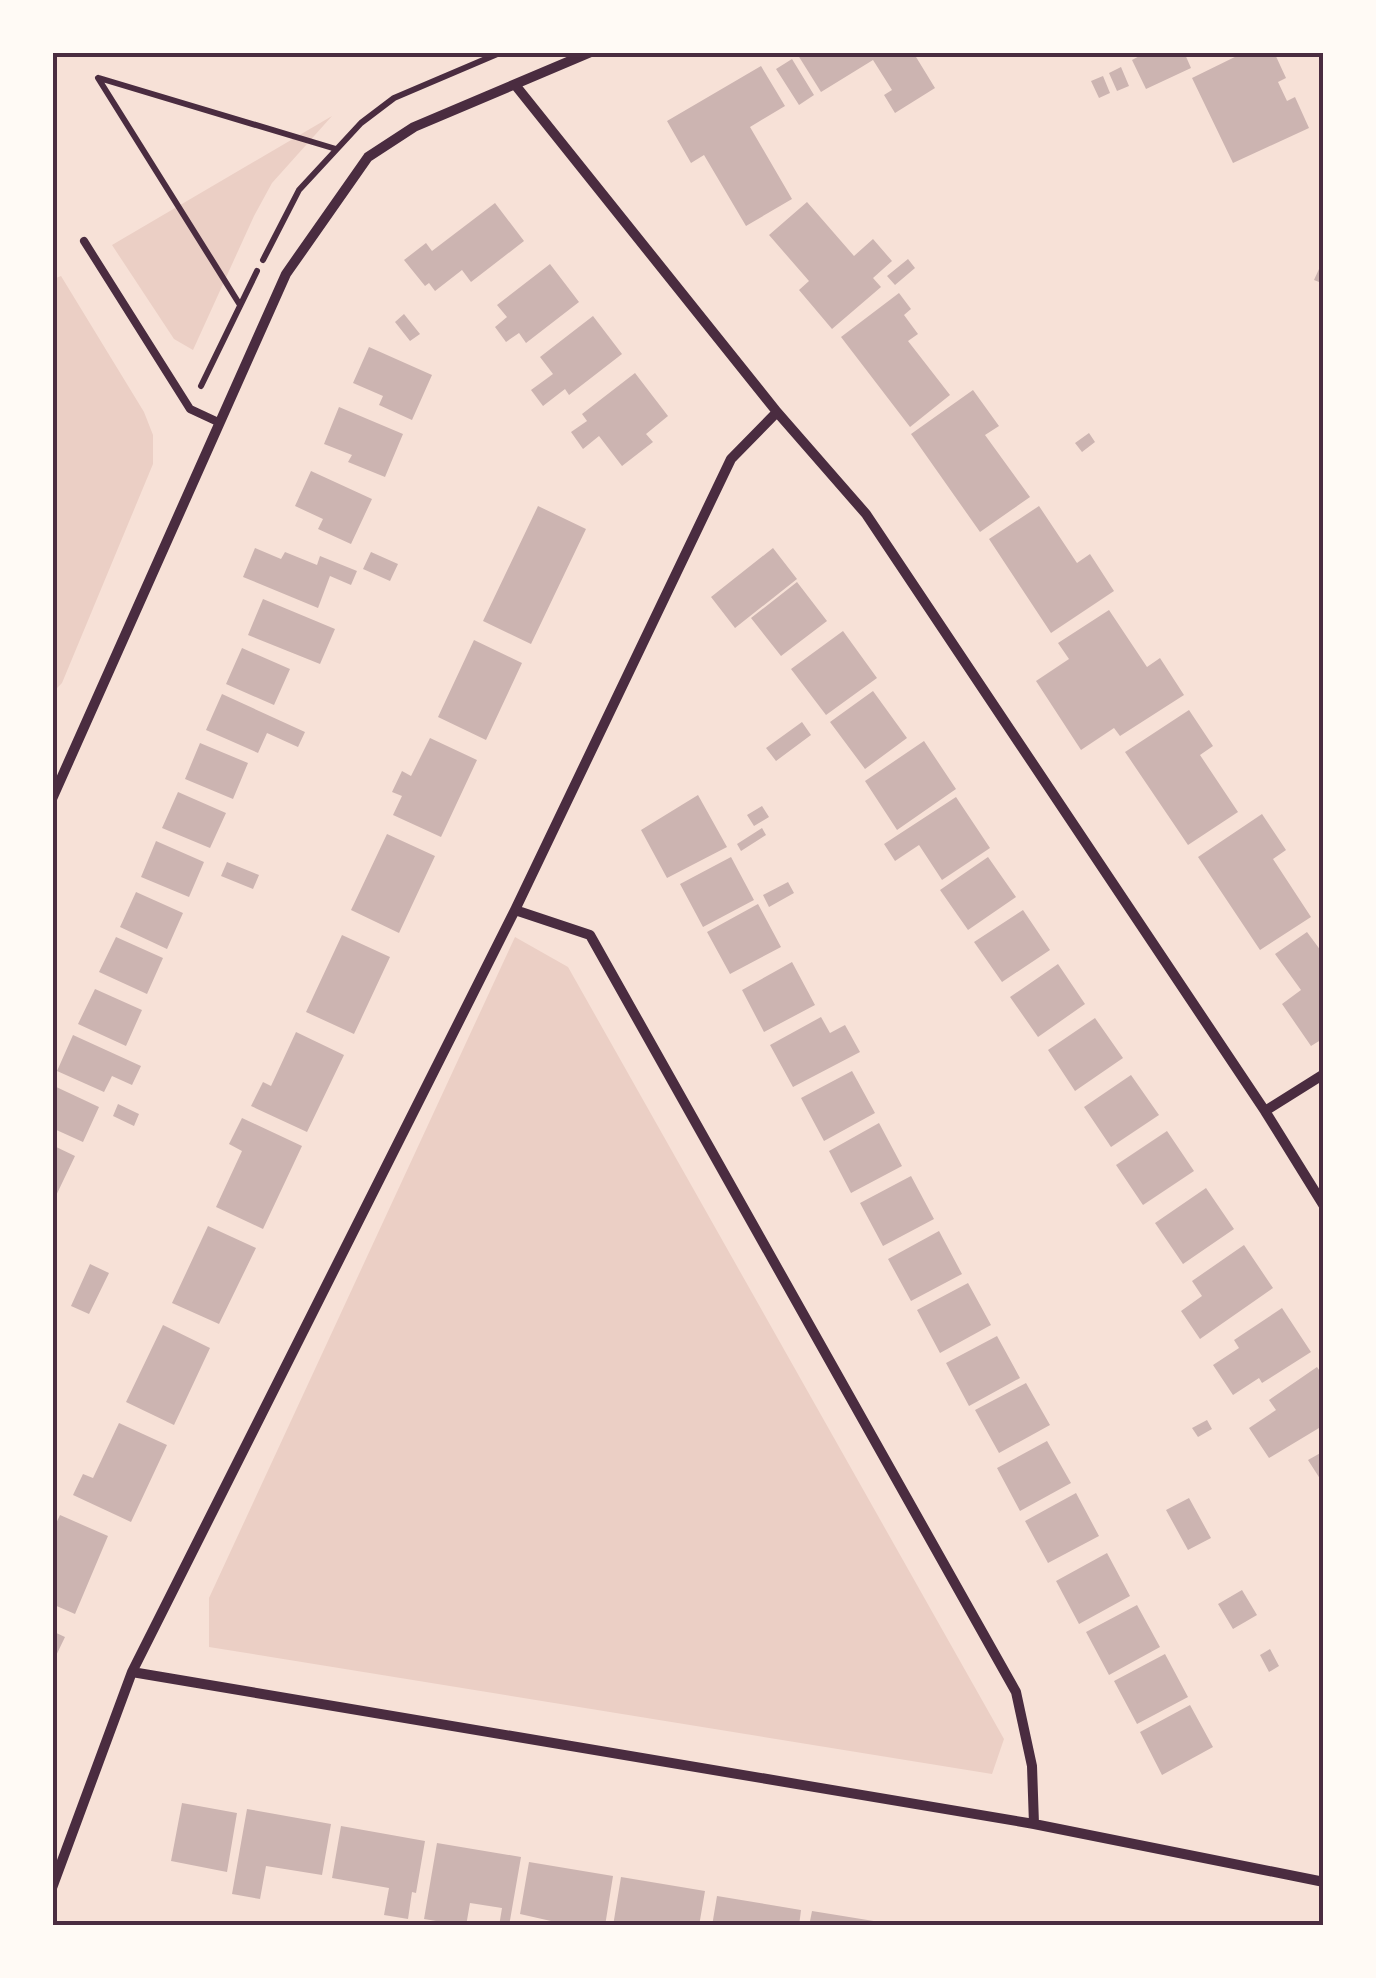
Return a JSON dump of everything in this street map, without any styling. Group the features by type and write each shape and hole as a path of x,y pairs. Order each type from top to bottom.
{"street":[{"path":"52,799 58,771 286,274 368,157 414,127 591,52"},
{"path":"516,86 777,412 866,514 1265,1111 1324,1206"},
{"path":"52,1888 132,1672 516,910 731,459 777,412"},
{"path":"516,910 590,936 1016,1692 1032,1766 1034,1824"},
{"path":"1265,1111 1324,1074"},
{"path":"132,1672 1034,1824 1324,1882"}],"lane":[{"path":"84,241 190,409 218,422"}],"path":[{"path":"240,305 98,78 337,150"}],"shaded area":[{"path":"332,116 272,183 193,350 174,339 112,245"},
{"path":"52,273 56,278 61,276 144,412 153,435 153,464 62,683 53,692"},
{"path":"515,937 568,967 1004,1739 992,1774 209,1647 209,1598"}],"building":[{"path":"796,52 913,52 935,88 895,113 884,95 892,90 873,60 821,92"},
{"path":"1147,52 1184,52 1191,68 1146,89 1132,60"},
{"path":"1245,52 1274,52 1286,78 1278,82 1287,101 1295,97 1309,128 1233,163 1192,78"},
{"path":"792,59 814,95 799,105 776,69"},
{"path":"761,66 785,106 750,127 792,199 746,226 704,155 691,163 667,121"},
{"path":"1121,67 1129,86 1117,91 1109,73"},
{"path":"1103,76 1110,93 1099,98 1091,81"},
{"path":"807,202 854,256 873,239 892,261 873,278 881,287 832,329 799,290 809,281 769,235"},
{"path":"495,203 524,241 471,282 462,270 435,291 429,283 425,286 404,260 426,243 432,251"},
{"path":"1324,258 1324,284 1314,280"},
{"path":"908,259 915,268 895,285 887,276"},
{"path":"550,264 579,302 526,343 519,333 506,342 495,327 507,317 497,305"},
{"path":"899,293 911,309 904,315 918,334 908,341 950,395 910,427 841,337"},
{"path":"404,314 420,334 410,341 395,322"},
{"path":"593,316 622,354 569,395 565,389 543,406 531,390 553,374 540,357"},
{"path":"369,347 432,375 412,420 379,405 383,396 353,383"},
{"path":"635,373 668,416 646,434 653,442 622,466 599,436 583,449 571,432 587,421 582,414"},
{"path":"973,390 999,426 985,435 1030,497 980,532 911,434"},
{"path":"339,407 403,434 385,477 348,462 352,455 324,444"},
{"path":"1089,433 1095,442 1082,452 1075,443"},
{"path":"311,471 372,499 351,544 318,529 323,519 295,506"},
{"path":"538,506 586,529 531,644 483,621"},
{"path":"1039,506 1077,563 1090,554 1114,591 1051,633 989,539"},
{"path":"255,548 281,559 285,552 317,565 320,556 357,571 351,585 330,576 318,608 243,577"},
{"path":"773,548 797,579 735,628 711,597"},
{"path":"371,552 398,564 390,581 363,569"},
{"path":"797,582 827,621 781,656 751,618"},
{"path":"263,599 335,629 320,664 248,635"},
{"path":"1109,610 1147,667 1160,658 1184,695 1120,736 1114,728 1081,750 1036,681 1069,659 1058,643"},
{"path":"843,631 877,678 826,715 791,669"},
{"path":"474,640 522,663 486,740 438,717"},
{"path":"242,648 290,669 274,705 226,684"},
{"path":"873,691 907,738 865,769 830,722"},
{"path":"222,694 305,732 298,747 267,733 258,753 206,730"},
{"path":"1189,710 1213,746 1200,755 1238,812 1188,845 1125,752"},
{"path":"802,722 811,735 776,761 766,748"},
{"path":"430,738 477,760 441,837 393,815 402,796 392,792 402,771 411,776"},
{"path":"924,741 956,789 897,830 865,781"},
{"path":"200,743 248,763 233,799 185,779"},
{"path":"178,792 226,813 210,848 162,828"},
{"path":"698,795 727,847 667,878 641,830"},
{"path":"956,797 990,848 942,880 919,845 895,861 884,844"},
{"path":"762,806 769,817 754,826 747,815"},
{"path":"1262,814 1286,850 1273,859 1311,917 1260,950 1198,857"},
{"path":"762,828 766,835 741,851 737,844"},
{"path":"387,834 435,856 399,933 351,910"},
{"path":"156,841 204,862 189,897 141,877"},
{"path":"731,857 754,900 703,927 680,884"},
{"path":"988,857 1016,897 968,930 940,890"},
{"path":"227,862 259,875 253,889 221,876"},
{"path":"788,882 794,893 769,907 763,895"},
{"path":"136,892 183,913 167,949 120,927"},
{"path":"758,904 781,947 730,974 707,932"},
{"path":"1023,910 1050,950 1002,982 974,942"},
{"path":"1307,932 1324,955 1324,1038 1311,1046 1282,1004 1301,990 1275,954"},
{"path":"342,935 390,957 354,1034 306,1012"},
{"path":"116,937 163,958 147,994 99,972"},
{"path":"792,962 815,1005 764,1032 742,990"},
{"path":"1058,964 1085,1004 1038,1037 1010,997"},
{"path":"95,989 142,1010 126,1046 78,1024"},
{"path":"821,1017 830,1033 845,1025 860,1052 793,1087 770,1045"},
{"path":"1095,1018 1123,1058 1075,1091 1048,1050"},
{"path":"296,1032 344,1055 307,1132 251,1106 263,1082 271,1086"},
{"path":"73,1035 141,1066 132,1085 112,1076 104,1092 57,1071"},
{"path":"852,1071 875,1113 824,1141 801,1098"},
{"path":"1131,1075 1159,1115 1111,1147 1084,1107"},
{"path":"52,1085 99,1107 83,1142 52,1128"},
{"path":"118,1104 139,1114 134,1126 113,1116"},
{"path":"242,1118 302,1146 263,1229 216,1207 242,1151 229,1144"},
{"path":"879,1123 902,1166 851,1193 829,1151"},
{"path":"1167,1131 1194,1171 1143,1205 1116,1165"},
{"path":"52,1145 75,1156 52,1204"},
{"path":"911,1176 934,1219 883,1246 860,1203"},
{"path":"1206,1188 1234,1229 1183,1264 1155,1223"},
{"path":"208,1226 256,1248 219,1324 172,1303"},
{"path":"939,1231 962,1274 911,1301 888,1259"},
{"path":"1244,1245 1273,1288 1200,1339 1181,1311 1202,1296 1192,1281"},
{"path":"90,1264 109,1273 89,1314 71,1306"},
{"path":"968,1283 991,1325 940,1353 917,1310"},
{"path":"1282,1308 1311,1352 1262,1383 1259,1378 1233,1395 1213,1365 1239,1348 1234,1340"},
{"path":"163,1325 210,1348 174,1425 126,1402"},
{"path":"997,1336 1020,1378 969,1406 946,1363"},
{"path":"1317,1367 1324,1377 1324,1425 1269,1458 1249,1428 1276,1410 1269,1400"},
{"path":"1026,1383 1050,1425 999,1453 975,1410"},
{"path":"1207,1420 1212,1429 1198,1437 1192,1428"},
{"path":"119,1423 167,1445 131,1522 73,1495 83,1474 93,1478"},
{"path":"1047,1441 1071,1483 1020,1511 997,1468"},
{"path":"1324,1451 1324,1485 1308,1460"},
{"path":"1076,1493 1099,1536 1048,1563 1025,1521"},
{"path":"1189,1498 1211,1538 1188,1550 1166,1510"},
{"path":"60,1515 108,1536 75,1614 52,1604 52,1532"},
{"path":"1107,1553 1130,1596 1079,1624 1056,1581"},
{"path":"1242,1590 1257,1615 1233,1629 1218,1604"},
{"path":"1137,1605 1160,1647 1109,1675 1086,1632"},
{"path":"52,1631 65,1637 52,1664"},
{"path":"1270,1649 1279,1666 1269,1672 1260,1655"},
{"path":"1165,1654 1188,1697 1137,1724 1114,1681"},
{"path":"1190,1705 1213,1747 1162,1775 1140,1732"},
{"path":"182,1803 237,1813 227,1872 171,1861"},
{"path":"247,1809 331,1824 322,1875 266,1866 260,1899 232,1894"},
{"path":"341,1826 425,1841 408,1919 384,1915 389,1888 332,1878"},
{"path":"437,1843 521,1857 509,1926 499,1926 502,1908 470,1903 466,1926 424,1919"},
{"path":"529,1862 613,1876 605,1926 573,1926 520,1914"},
{"path":"621,1877 705,1891 699,1926 613,1926"},
{"path":"717,1896 801,1910 799,1926 712,1926"},
{"path":"812,1911 886,1923 886,1926 809,1926"}]}
